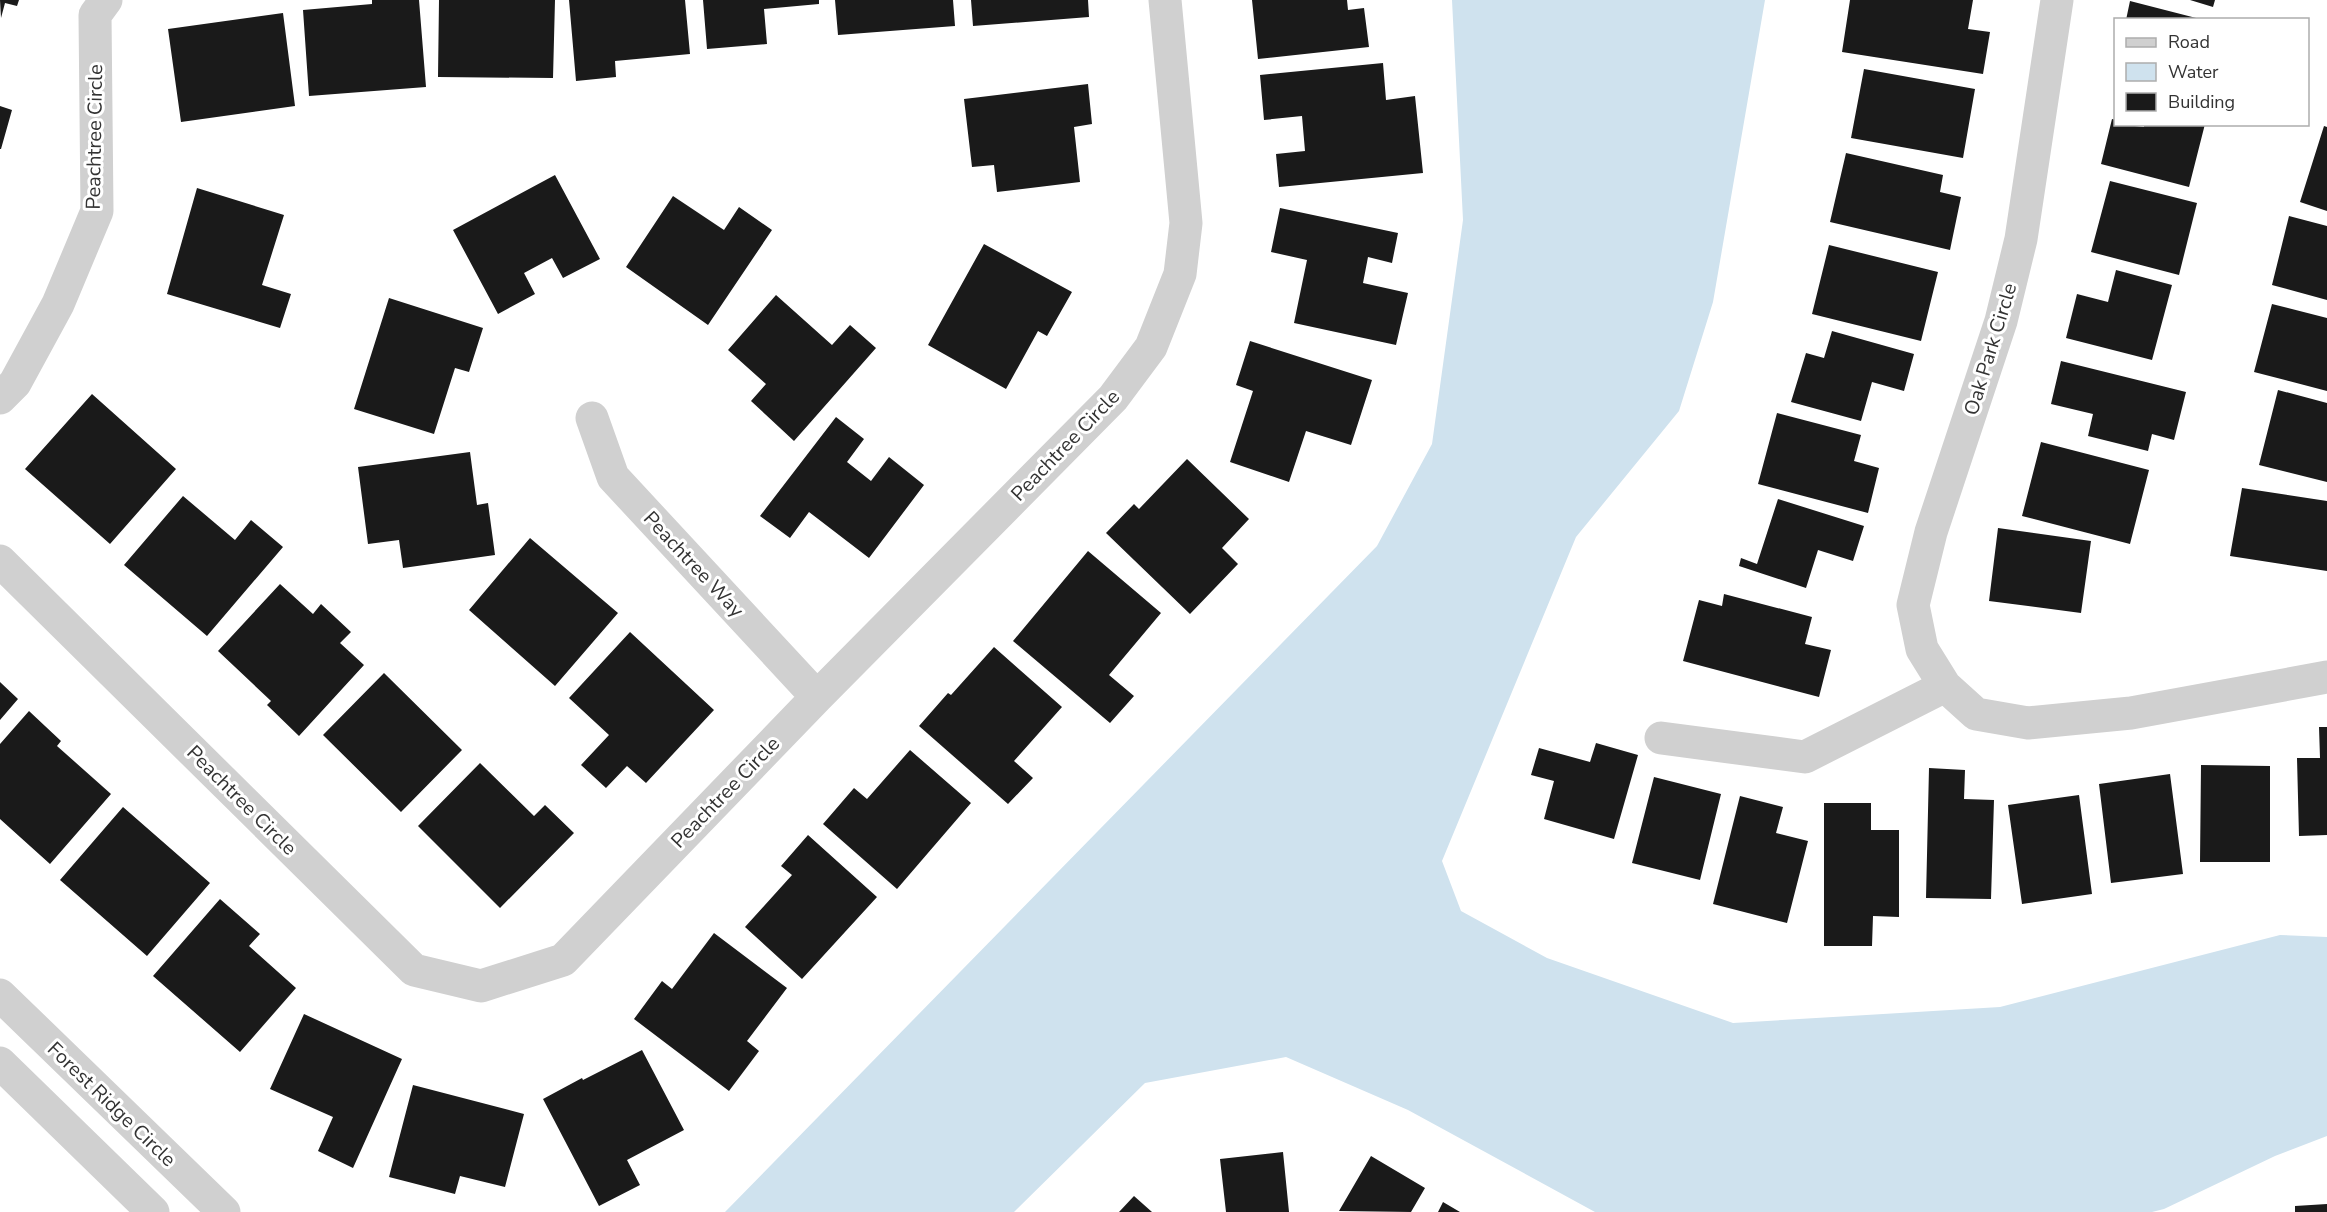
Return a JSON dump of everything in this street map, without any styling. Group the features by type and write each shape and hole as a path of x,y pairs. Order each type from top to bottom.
{"street":[{"name":"Peachtree Circle","path":"0,398 15,383 58,304 97,211 95,15 106,0"},
{"name":"Peachtree Circle","path":"0,561 414,970 481,986 563,960 817,697 1113,398 1151,347 1180,274 1186,223 1166,0"},
{"name":"Oak Park Circle","path":"2057,0 2021,239 2001,321 1931,532 1913,605 1922,649 1945,686 1976,714 2028,723 2132,713 2327,678"},
{"name":"Peachtree Way","path":"592,418 613,477 817,697"},
{"path":"1661,738 1805,757 1945,686"},
{"name":"Forest Ridge Circle","path":"0,995 224,1212"},
{"path":"0,1063 153,1212"}],"water":[{"path":"1452,0 1765,0 1713,302 1679,411 1576,537 1442,861 1461,911 1547,958 1733,1023 2000,1007 2280,935 2327,937 2327,1136 2275,1156 2164,1209 2152,1212 1595,1212 1408,1110 1286,1057 1145,1083 1014,1212 725,1212 1377,546 1432,444 1463,220"}],"building":[{"path":"0,0 19,0 17,6 5,3 1,18"},
{"path":"372,0 419,0 426,87 309,96 303,10 372,4"},
{"path":"439,0 555,0 553,78 438,77"},
{"path":"569,0 685,0 690,54 615,61 616,77 576,81"},
{"path":"703,0 819,0 819,4 764,9 767,44 707,49"},
{"path":"835,0 953,0 955,26 838,35"},
{"path":"971,0 1088,0 1089,17 973,26"},
{"path":"1252,0 1347,0 1348,10 1364,8 1369,47 1258,59"},
{"path":"1850,0 1973,0 1968,29 1990,32 1983,74 1842,52"},
{"path":"2190,0 2215,0 2213,7"},
{"path":"2130,1 2196,18 2126,18"},
{"path":"283,13 295,106 181,122 168,29"},
{"path":"1383,63 1386,100 1415,96 1423,173 1279,187 1276,154 1305,151 1302,116 1264,120 1260,75"},
{"path":"1864,69 1975,89 1963,158 1851,138"},
{"path":"1088,84 1092,124 1074,127 1080,182 997,192 994,165 972,167 964,99"},
{"path":"0,106 12,110 1,149 0,149"},
{"path":"2112,119 2114,126 2204,126 2189,187 2101,164"},
{"path":"2324,126 2327,127 2327,211 2300,202"},
{"path":"1846,153 1943,175 1940,192 1961,197 1950,250 1830,222"},
{"path":"555,175 600,259 563,278 552,258 524,273 535,294 498,314 453,230"},
{"path":"2110,181 2197,203 2179,275 2091,252"},
{"path":"197,188 284,215 262,285 291,294 280,328 167,294"},
{"path":"673,196 724,230 739,207 772,230 708,325 626,267"},
{"path":"1280,208 1398,233 1392,263 1368,257 1363,283 1408,293 1396,345 1294,323 1307,260 1271,252"},
{"path":"2289,216 2327,226 2327,300 2272,285"},
{"path":"984,244 1072,292 1047,336 1038,331 1006,389 928,345"},
{"path":"1829,245 1938,272 1921,341 1812,314"},
{"path":"2116,270 2172,285 2152,360 2066,338 2077,294 2108,302"},
{"path":"776,295 832,345 850,325 876,348 794,441 751,401 766,384 728,350"},
{"path":"389,298 483,328 469,372 455,368 434,434 354,409"},
{"path":"2272,304 2327,318 2327,391 2254,372"},
{"path":"1832,331 1914,354 1904,391 1872,382 1861,421 1791,402 1806,353 1824,358"},
{"path":"1250,341 1372,380 1351,445 1306,431 1289,482 1230,462 1253,391 1236,385"},
{"path":"2061,361 2186,392 2174,440 2152,434 2148,451 2088,436 2093,414 2051,404"},
{"path":"2278,390 2327,403 2327,482 2259,465"},
{"path":"92,394 176,469 110,544 25,469"},
{"path":"1777,413 1861,435 1854,461 1879,468 1868,513 1758,484"},
{"path":"836,417 864,439 847,462 871,481 889,457 924,485 869,558 809,512 790,538 760,516"},
{"path":"2041,442 2149,470 2130,544 2022,516"},
{"path":"470,452 477,505 488,503 495,555 403,568 399,540 368,544 358,467"},
{"path":"1187,459 1249,519 1222,548 1238,564 1190,614 1106,533 1134,504 1139,509"},
{"path":"2242,488 2327,501 2327,571 2230,556"},
{"path":"183,496 235,540 251,520 283,547 207,636 124,565"},
{"path":"1778,499 1864,526 1853,561 1818,550 1806,588 1739,566 1741,558 1757,564"},
{"path":"1998,528 2091,541 2081,613 1989,601"},
{"path":"530,538 618,613 555,686 469,610"},
{"path":"1088,551 1161,613 1109,675 1134,696 1110,723 1013,641"},
{"path":"280,584 313,614 321,604 351,632 340,643 364,665 299,736 267,705 271,701 218,651"},
{"path":"1724,594 1812,617 1805,644 1831,650 1819,697 1683,661 1699,600 1722,606"},
{"path":"630,632 714,710 646,783 627,766 606,788 581,765 609,735 569,698"},
{"path":"994,647 1062,707 1014,761 1033,778 1008,804 919,726 948,693 951,695"},
{"path":"384,673 462,750 401,812 323,735"},
{"path":"0,682 18,699 0,720"},
{"path":"29,711 61,741 57,746 111,794 50,864 0,819 0,744"},
{"path":"2319,727 2327,727 2327,835 2299,836 2297,758 2320,758"},
{"path":"1596,743 1638,755 1614,839 1544,819 1554,781 1531,775 1539,748 1590,762"},
{"path":"910,750 971,803 897,889 823,824 854,788 867,799"},
{"path":"480,763 534,816 545,805 574,833 500,908 418,826"},
{"path":"2201,765 2270,766 2270,862 2200,862"},
{"path":"1929,768 1965,770 1964,799 1994,800 1991,899 1926,898"},
{"path":"2170,774 2183,874 2111,883 2099,784"},
{"path":"1654,777 1721,794 1700,880 1632,863"},
{"path":"2079,795 2092,894 2022,904 2008,805"},
{"path":"1740,796 1783,807 1776,833 1808,841 1787,923 1713,904"},
{"path":"1824,803 1871,803 1871,830 1899,830 1899,917 1873,916 1872,946 1824,946"},
{"path":"123,807 210,883 147,956 60,880"},
{"path":"808,835 877,897 802,979 745,927 792,875 781,866"},
{"path":"220,899 260,934 249,946 296,988 240,1052 153,976"},
{"path":"714,933 787,988 747,1041 759,1051 729,1091 634,1019 662,981 672,989"},
{"path":"304,1014 402,1059 353,1168 318,1151 333,1117 270,1089"},
{"path":"642,1050 684,1130 627,1160 640,1185 599,1206 543,1099"},
{"path":"413,1085 524,1114 505,1187 460,1176 455,1194 389,1177"},
{"path":"1283,1152 1289,1212 1226,1212 1220,1159"},
{"path":"1371,1156 1425,1188 1411,1212 1339,1211"},
{"path":"1134,1196 1152,1212 1119,1212"},
{"path":"1443,1202 1460,1212 1438,1212"},
{"path":"2327,1204 2327,1212 2295,1212 2295,1206"}]}
